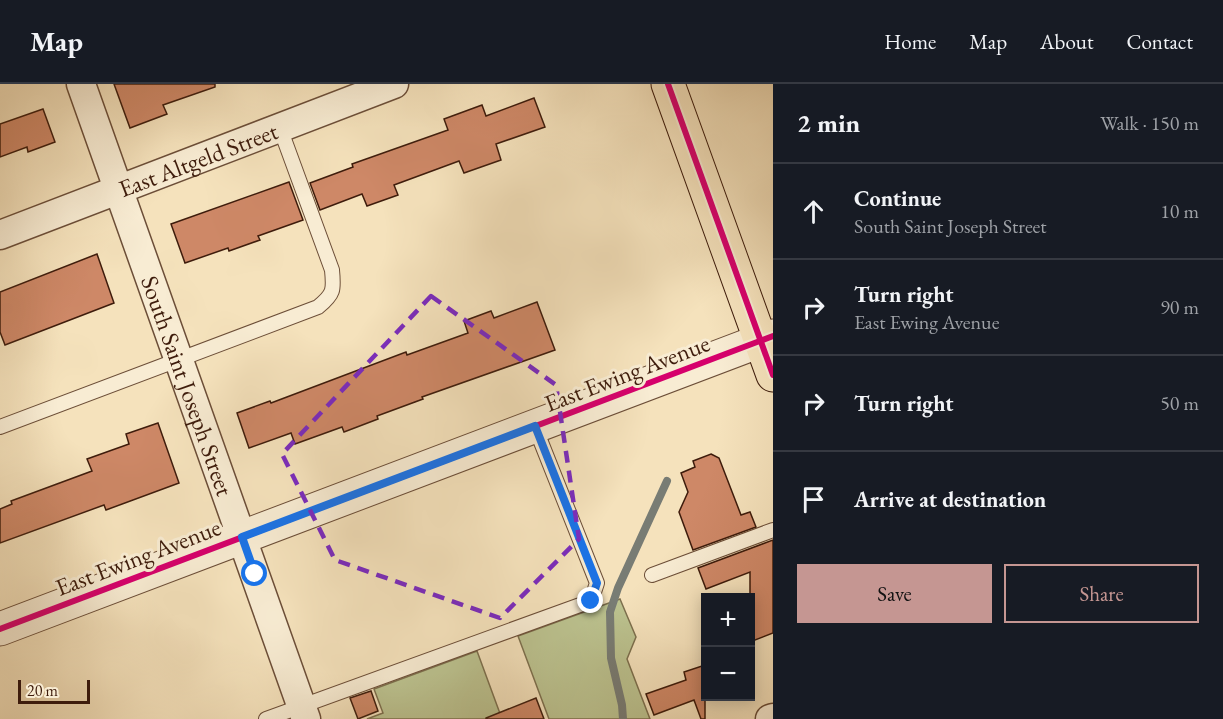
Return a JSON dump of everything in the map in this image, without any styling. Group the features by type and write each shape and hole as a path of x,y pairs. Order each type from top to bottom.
{"main road":[{"path":"668,84 767,339 773,375"}],"street":[{"name":"South Saint Joseph Street","path":"81,84 304,712"},
{"name":"East Altgeld Street","path":"0,235 394,84"},
{"name":"East Ewing Avenue","path":"0,629 767,339"}],"lane":[{"path":"0,427 318,307 330,297 333,283 332,270 280,128"},
{"path":"266,719 304,712 591,601 597,583 535,426"},
{"path":"652,575 773,530"}],"highlighted area":[{"path":"431,296 556,385 579,539 500,618 335,560 282,454"}],"green space":[{"path":"620,599 636,637 627,659 650,719 549,719 518,636"},
{"path":"477,651 502,719 367,719 383,713 374,689"}],"building":[{"path":"114,84 215,84 215,87 163,105 167,114 130,128"},
{"path":"534,98 545,127 496,144 501,160 464,173 459,161 394,185 398,195 367,206 362,194 320,210 310,183 353,167 352,164 448,130 444,119 482,105 486,116"},
{"path":"43,109 55,142 28,152 27,147 0,157 0,124"},
{"path":"289,182 303,220 258,236 260,240 185,263 171,224"},
{"path":"97,254 114,303 5,345 0,332 0,292"},
{"path":"537,302 555,350 422,397 423,399 377,416 378,419 344,432 342,427 295,444 291,433 249,448 237,413 270,401 271,403 406,352 407,355 468,333 464,321 491,311 494,318"},
{"path":"158,423 179,483 106,510 104,505 0,543 0,509 12,504 11,501 92,471 87,459 129,444 126,434"},
{"path":"711,454 719,458 741,515 750,512 756,527 693,550 679,512 688,492 681,473 695,467 693,461"},
{"path":"773,540 773,633 755,640 755,593 750,593 750,572 706,589 698,568"},
{"path":"701,666 701,701 705,701 705,719 701,719 694,700 654,715 646,694 686,680 684,672"},
{"path":"371,691 378,711 358,719 350,698"},
{"path":"536,698 544,719 486,719 486,718"}],"waterway":[{"path":"623,719 611,658 610,612 618,588 667,481"}],"cycle path":[{"path":"668,84 773,375"},
{"path":"0,629 773,336"}],"route":[{"path":"255,574 242,537 535,426 597,583 591,601"}]}
